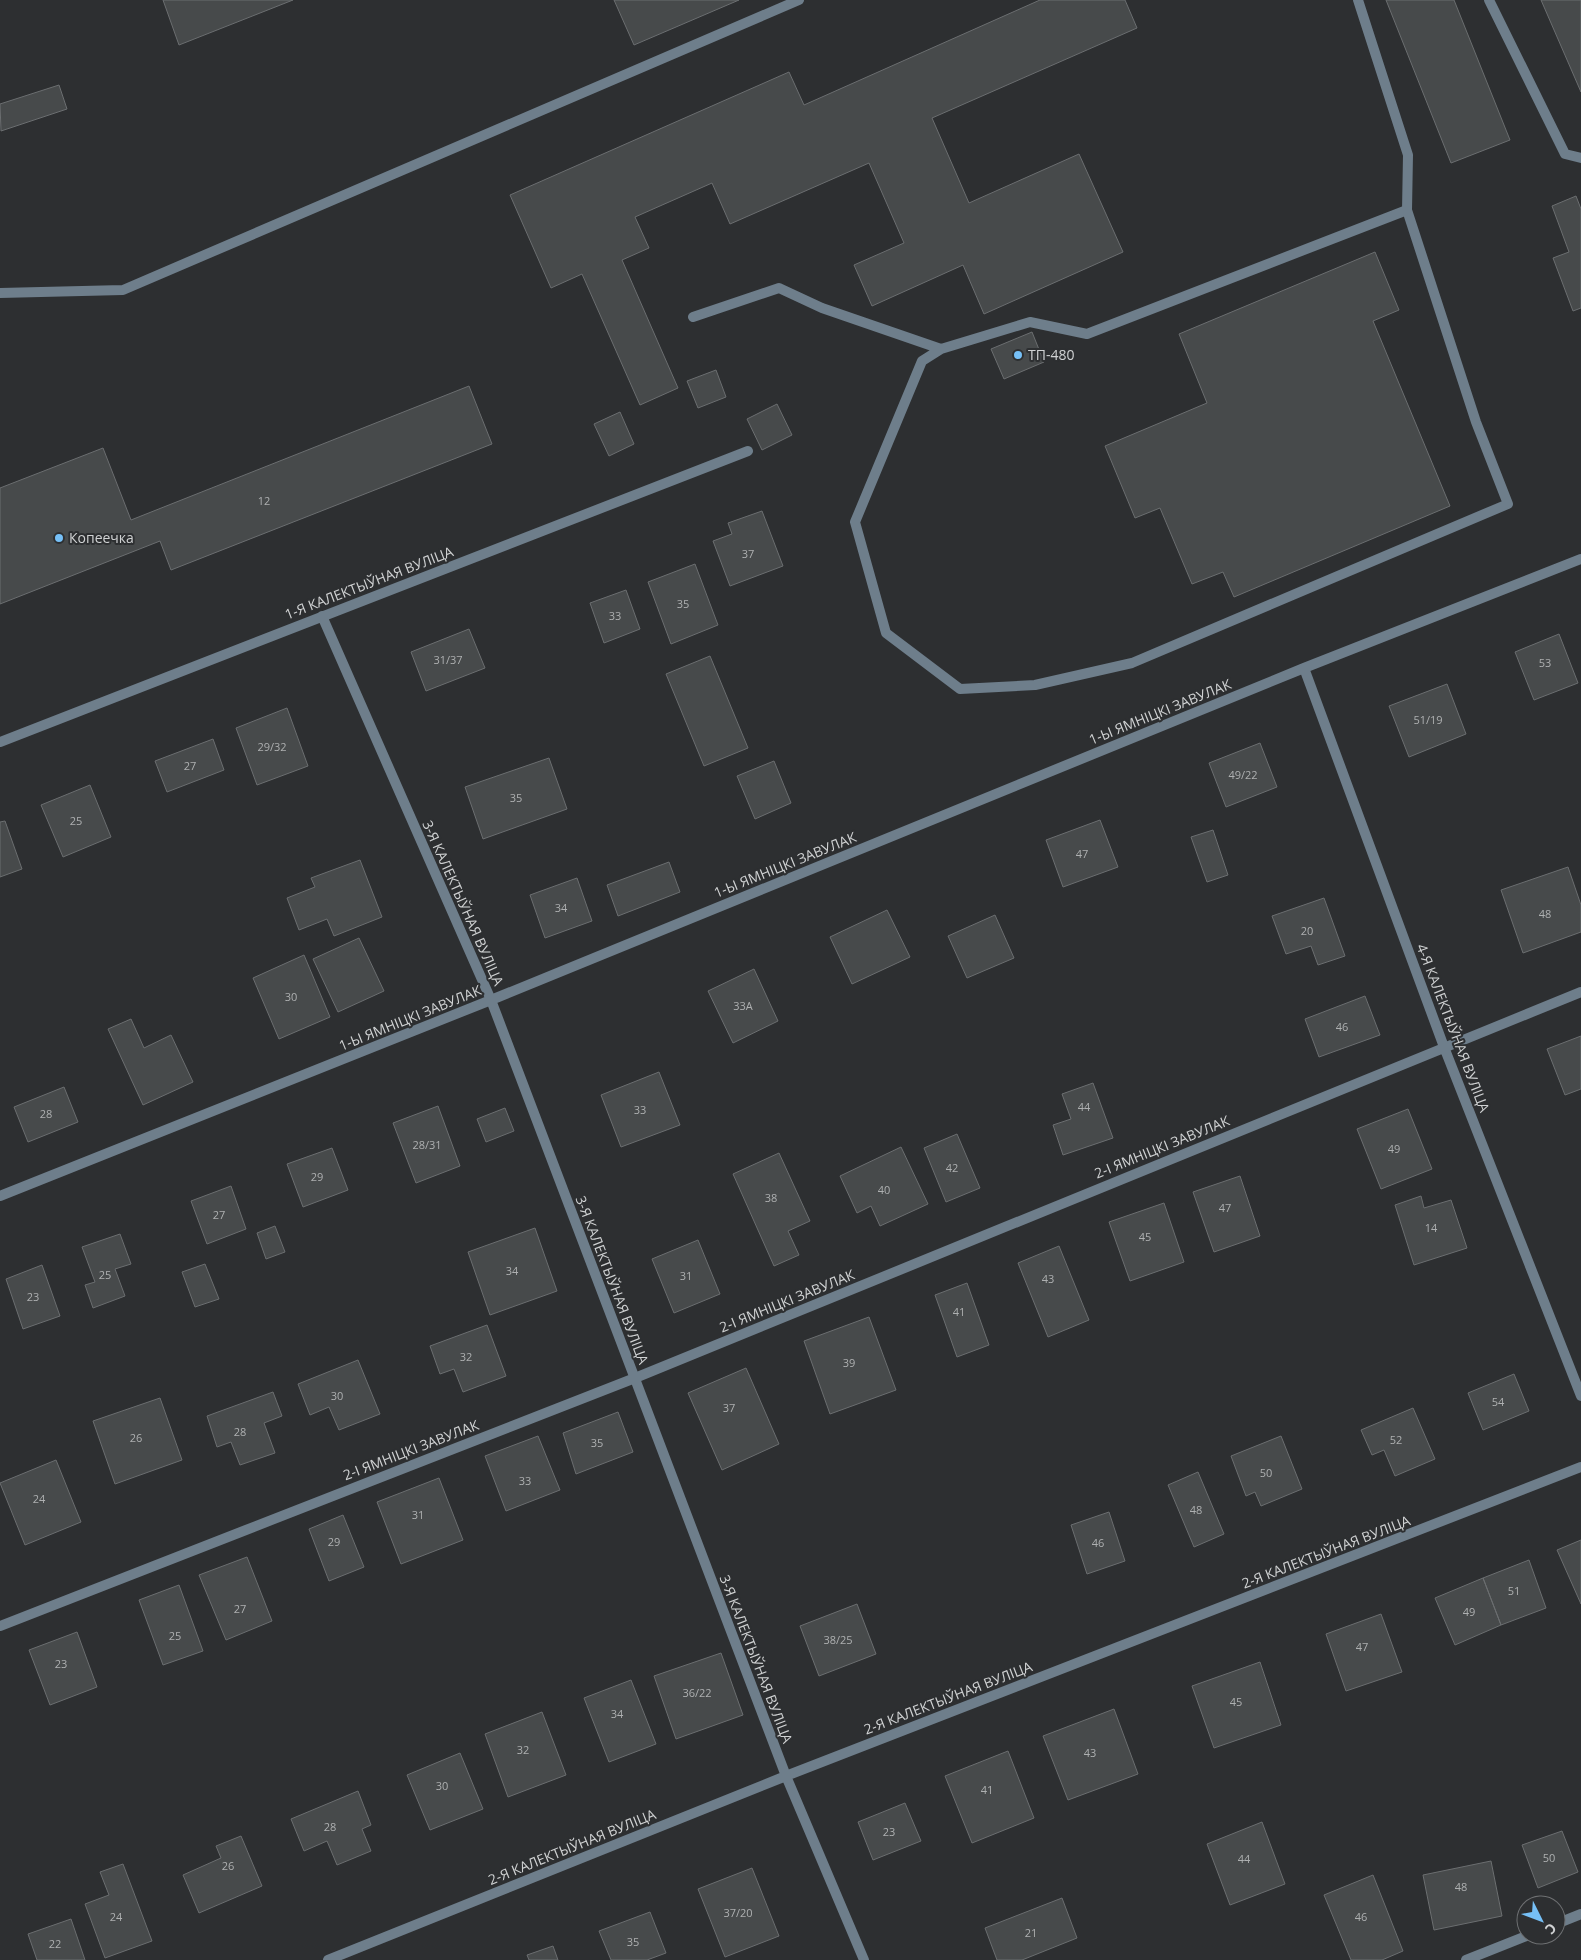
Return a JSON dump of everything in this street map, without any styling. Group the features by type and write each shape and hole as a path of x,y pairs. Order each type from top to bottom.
{"street":[{"path":"0,292 123,290 799,0"},
{"path":"1358,0 1408,155 1408,210 1476,422 1508,504 1132,663 1035,685 960,689 886,633 855,522 922,361 941,349 1030,322 1087,334 1408,210"},
{"path":"1490,0 1565,154 1581,158"},
{"path":"692,317 779,288 822,308 941,349"},
{"name":"1-Я КАЛЕКТЫЎНАЯ ВУЛІЦА","path":"0,742 748,451"},
{"name":"1-Ы ЯМНІЦКІ ЗАВУЛАК","path":"0,1196 491,1000 1304,668 1581,559"},
{"name":"3-Я КАЛЕКТЫЎНАЯ ВУЛІЦА","path":"322,616 491,1000 786,1776 864,1960"},
{"name":"4-Я КАЛЕКТЫЎНАЯ ВУЛІЦА","path":"1304,668 1444,1047 1581,1396"},
{"name":"2-І ЯМНІЦКІ ЗАВУЛАК","path":"0,1626 635,1378 1581,992"},
{"name":"2-Я КАЛЕКТЫЎНАЯ ВУЛІЦА","path":"328,1960 786,1776 1581,1468"},
{"path":"1566,1920 1581,1914"},
{"path":"1466,1960 1516,1940"}],"building":[{"path":"163,0 293,0 179,45"},
{"path":"614,0 739,0 634,45"},
{"path":"1040,0 1125,0 1137,28 932,118 969,203 1079,154 1123,252 984,314 963,265 872,306 854,265 904,243 869,163 730,224 712,183 635,217 649,248 622,260 678,388 640,405 582,274 551,288 510,195 789,72 804,105"},
{"path":"1386,0 1454,0 1510,140 1451,163"},
{"path":"1541,0 1581,0 1581,92"},
{"path":"59,85 67,109 1,131 0,104"},
{"path":"1576,196 1581,209 1581,308 1573,311 1553,258 1569,252 1552,206"},
{"path":"1375,252 1399,310 1373,321 1450,506 1234,597 1223,572 1192,584 1160,508 1135,518 1105,446 1207,403 1179,334"},
{"name":"ТП-480","path":"1032,332 1044,362 1004,379 991,349"},
{"path":"716,370 726,397 698,408 687,381"},
{"path":"469,386 492,444 171,570 160,541 0,604 0,488 103,448 131,520"},
{"path":"777,404 792,435 762,450 747,419"},
{"path":"620,412 634,444 609,456 594,424"},
{"path":"762,511 783,566 730,586 713,541 732,534 728,523"},
{"path":"695,564 718,625 671,644 648,582"},
{"path":"626,590 640,629 604,643 590,603"},
{"path":"469,629 485,668 426,691 411,652"},
{"path":"1559,634 1578,683 1534,700 1515,652"},
{"path":"710,656 748,748 704,766 666,674"},
{"path":"1447,684 1466,734 1409,757 1389,706"},
{"path":"287,708 308,766 257,785 236,728"},
{"path":"213,739 224,770 167,792 155,761"},
{"path":"1260,743 1277,787 1226,807 1209,763"},
{"path":"549,758 567,809 483,839 465,787"},
{"path":"774,761 791,803 755,819 737,776"},
{"path":"90,785 111,837 63,857 41,805"},
{"path":"1100,820 1118,867 1063,887 1046,840"},
{"path":"5,821 22,869 0,877 0,822"},
{"path":"1213,830 1228,875 1207,882 1191,837"},
{"path":"360,860 382,917 334,936 327,919 299,930 287,898 315,887 311,878"},
{"path":"669,862 680,892 618,916 607,885"},
{"path":"1568,867 1581,905 1581,932 1523,953 1501,890"},
{"path":"577,878 592,921 545,938 530,895"},
{"path":"1324,898 1345,956 1318,965 1311,946 1286,954 1272,916"},
{"path":"887,910 910,957 852,984 830,937"},
{"path":"995,915 1014,958 967,978 948,936"},
{"path":"359,938 384,991 338,1012 313,959"},
{"path":"304,955 330,1017 279,1039 253,978"},
{"path":"754,969 778,1021 733,1043 708,991"},
{"path":"1365,996 1380,1035 1319,1057 1305,1019"},
{"path":"131,1019 144,1048 171,1035 193,1082 143,1105 108,1029"},
{"path":"1581,1036 1581,1089 1565,1095 1547,1049"},
{"path":"659,1072 680,1125 621,1147 601,1095"},
{"path":"1093,1083 1113,1138 1063,1155 1053,1125 1071,1119 1062,1094"},
{"path":"64,1087 78,1122 28,1142 14,1107"},
{"path":"438,1106 460,1166 416,1183 393,1123"},
{"path":"505,1108 514,1131 486,1142 477,1119"},
{"path":"1408,1109 1432,1169 1381,1189 1357,1129"},
{"path":"957,1134 980,1188 946,1202 924,1148"},
{"path":"901,1147 928,1204 880,1226 871,1206 857,1213 840,1176"},
{"path":"332,1148 348,1190 303,1207 287,1164"},
{"path":"779,1153 810,1221 788,1231 799,1255 774,1266 733,1174"},
{"path":"1240,1176 1260,1236 1214,1252 1193,1192"},
{"path":"231,1186 246,1229 207,1244 191,1201"},
{"path":"1421,1196 1424,1208 1451,1200 1467,1248 1414,1265 1395,1205"},
{"path":"1164,1203 1184,1262 1130,1281 1109,1222"},
{"path":"275,1226 285,1252 266,1259 257,1233"},
{"path":"535,1228 557,1291 490,1315 468,1252"},
{"path":"120,1234 131,1264 115,1269 125,1296 93,1308 85,1285 95,1282 82,1247"},
{"path":"698,1240 720,1294 674,1313 652,1259"},
{"path":"1059,1246 1089,1320 1048,1337 1018,1263"},
{"path":"205,1264 219,1299 195,1307 182,1272"},
{"path":"42,1265 60,1316 23,1329 6,1279"},
{"path":"967,1283 989,1345 957,1357 935,1295"},
{"path":"869,1317 896,1390 830,1414 804,1341"},
{"path":"487,1325 506,1376 463,1392 454,1369 440,1374 430,1346"},
{"path":"358,1360 380,1414 339,1430 329,1407 310,1415 298,1384"},
{"path":"746,1368 779,1444 722,1470 688,1393"},
{"path":"1514,1374 1529,1411 1483,1430 1468,1393"},
{"path":"273,1392 282,1416 264,1423 275,1453 240,1465 231,1442 217,1447 207,1416"},
{"path":"160,1398 182,1460 115,1484 93,1421"},
{"path":"1413,1408 1435,1459 1395,1476 1384,1450 1372,1455 1361,1430"},
{"path":"618,1412 633,1452 576,1474 563,1433"},
{"path":"538,1436 560,1490 506,1511 485,1456"},
{"path":"1281,1436 1302,1489 1261,1506 1255,1492 1246,1496 1231,1456"},
{"path":"56,1460 81,1522 25,1545 0,1483"},
{"path":"1198,1472 1224,1534 1194,1547 1168,1485"},
{"path":"439,1478 463,1540 401,1564 377,1502"},
{"path":"1109,1512 1125,1561 1087,1574 1071,1525"},
{"path":"343,1515 364,1567 329,1581 309,1529"},
{"path":"1581,1540 1581,1604 1557,1550"},
{"path":"247,1557 272,1621 226,1640 199,1575"},
{"path":"1529,1560 1546,1608 1501,1625 1483,1578"},
{"path":"1483,1578 1501,1625 1455,1645 1435,1598"},
{"path":"179,1585 203,1651 163,1665 139,1600"},
{"path":"857,1604 876,1654 819,1676 800,1626"},
{"path":"1381,1614 1402,1672 1346,1691 1326,1634"},
{"path":"77,1632 97,1687 50,1705 29,1650"},
{"path":"721,1653 743,1715 676,1739 654,1676"},
{"path":"1260,1662 1281,1725 1214,1748 1192,1686"},
{"path":"631,1680 656,1744 609,1762 584,1698"},
{"path":"1114,1709 1138,1774 1068,1800 1043,1736"},
{"path":"542,1712 566,1775 508,1797 485,1734"},
{"path":"1008,1751 1034,1818 972,1843 945,1776"},
{"path":"460,1753 483,1809 430,1830 407,1775"},
{"path":"358,1791 371,1825 362,1829 371,1851 337,1865 327,1841 304,1851 291,1819"},
{"path":"905,1803 921,1841 873,1860 858,1822"},
{"path":"1262,1822 1285,1884 1230,1905 1207,1844"},
{"path":"1562,1831 1578,1872 1538,1888 1522,1845"},
{"path":"241,1836 262,1886 199,1913 183,1875 221,1858 216,1846"},
{"path":"1491,1861 1502,1916 1434,1930 1423,1875"},
{"path":"123,1864 152,1941 105,1958 85,1904 109,1895 100,1872"},
{"path":"752,1868 779,1936 725,1957 698,1889"},
{"path":"1373,1875 1403,1951 1382,1960 1351,1960 1324,1895"},
{"path":"1062,1898 1077,1938 1022,1960 997,1960 985,1928"},
{"path":"650,1912 666,1953 647,1960 611,1960 599,1931"},
{"path":"71,1919 85,1960 37,1960 28,1934"},
{"path":"553,1946 558,1960 529,1960 527,1955"}],"place":[{"name":"ТП-480","path":"1018,355"},
{"name":"Копеечка","path":"59,538"}]}
